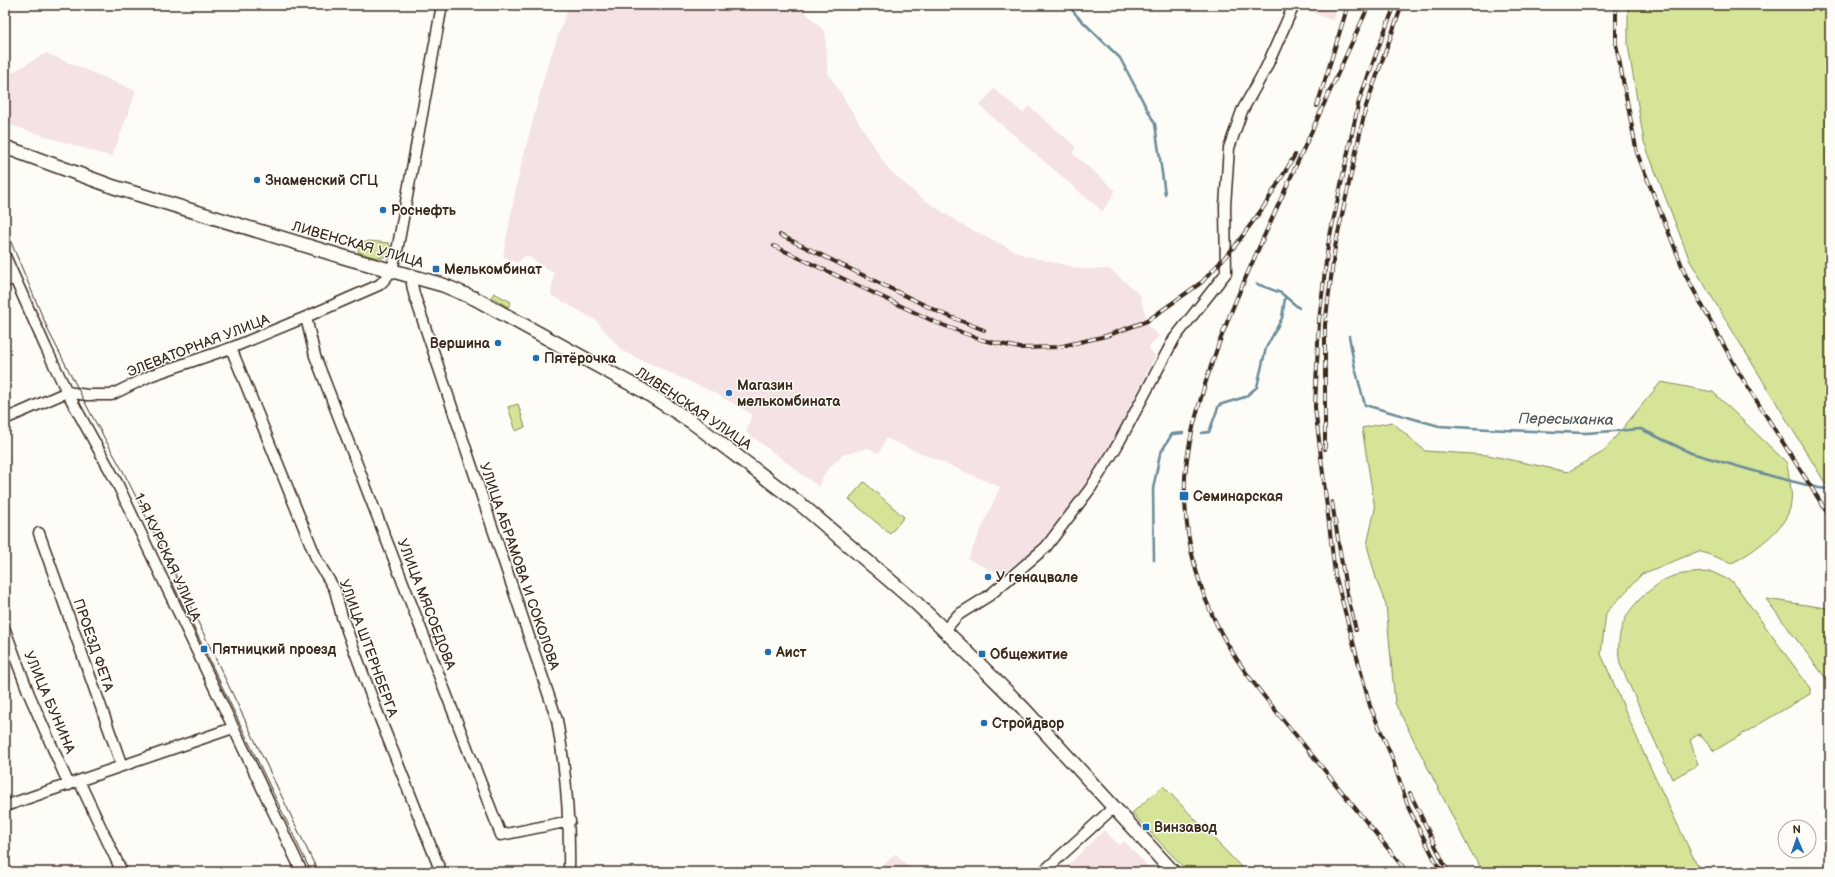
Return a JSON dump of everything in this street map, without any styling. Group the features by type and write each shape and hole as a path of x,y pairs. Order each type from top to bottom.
{"main road":[{"name":"ЛИВЕНСКАЯ УЛИЦА","path":"5,147 114,187 347,258 443,285 482,302 642,390 692,422 804,507 915,602 1023,708 1173,872"}],"street":[{"path":"392,270 397,251 442,5"},
{"path":"944,631 958,615 990,595 1046,547 1090,488 1117,446 1174,339 1226,273 1225,206 1229,148 1242,111 1266,68 1294,5"},
{"name":"1-Я КУРСКАЯ УЛИЦА","path":"5,256 10,280 46,348 67,392 117,483 302,872"},
{"name":"ЭЛЕВАТОРНАЯ УЛИЦА","path":"67,392 87,395 111,395 152,375 231,348 379,285 388,278 392,270"},
{"name":"УЛИЦА АБРАМОВА И СОКОЛОВА","path":"414,276 412,284 414,294 557,720 565,763 570,821 569,872"},
{"name":"УЛИЦА МЯСОЕДОВА","path":"306,317 315,356 501,835 570,821"},
{"name":"УЛИЦА ШТЕРНБЕРГА","path":"231,348 317,560 335,590 342,617 375,706 441,872"},
{"path":"5,419 67,392"},
{"name":"ПРОЕЗД ФЕТА","path":"40,532 122,766"},
{"name":"УЛИЦА БУНИНА","path":"5,630 29,694 69,785"},
{"path":"5,806 233,728"},
{"path":"79,781 122,872"},
{"path":"1043,872 1114,808"}],"shaded area":[{"path":"569,5 798,5 825,32 828,73 888,169 921,198 966,227 1023,255 1081,269 1110,269 1140,295 1148,326 1159,336 1148,347 1155,356 1111,446 1089,482 1033,550 1001,575 968,559 1000,487 886,438 879,453 868,448 842,455 827,470 819,487 746,432 752,414 715,393 622,351 596,320 551,295 554,273 526,255 517,263 503,256 519,174 546,70"},
{"path":"1306,5 1338,5 1333,21 1305,9"},
{"path":"46,53 136,91 112,157 10,125 5,100 5,77"},
{"path":"994,89 1023,113 1029,106 1076,147 1072,153 1115,190 1110,201 1102,211 980,106"},
{"path":"1104,830 1119,845 1124,841 1153,872 1061,872"},
{"path":"895,854 913,872 877,872"}],"green space":[{"path":"1628,5 1830,5 1830,491 1690,261 1644,142 1628,45"},
{"path":"369,241 389,243 392,251 388,255 380,258 358,252 360,246"},
{"path":"494,293 511,302 508,307 491,297"},
{"path":"1661,382 1713,392 1787,463 1791,493 1789,512 1784,521 1777,530 1759,546 1740,559 1732,563 1699,551 1642,574 1606,613 1601,654 1644,754 1694,859 1702,872 1484,872 1471,853 1395,703 1386,605 1377,582 1367,545 1375,509 1362,428 1392,422 1425,451 1488,455 1568,472 1603,452"},
{"path":"518,404 525,427 516,431 508,407"},
{"path":"864,482 904,517 890,534 849,499"},
{"path":"1712,572 1733,582 1810,688 1810,694 1714,751 1699,734 1690,740 1698,765 1672,779 1620,664 1620,633 1623,623 1633,606 1662,581 1682,574"},
{"path":"1766,599 1826,608 1830,612 1830,684"},
{"path":"1163,786 1246,872 1188,872 1132,813"}],"waterway":[{"name":"Пересыханка","path":"1068,5 1078,17 1120,58 1155,124 1165,194"},
{"path":"1257,284 1281,293 1299,308"},
{"path":"1202,433 1209,432 1219,405 1245,397 1257,387 1266,348 1282,318 1285,298"},
{"name":"Пересыханка","path":"1349,336 1355,368 1365,405 1439,426 1586,433 1641,429 1691,453 1775,477 1819,488 1830,489"},
{"path":"1154,560 1153,489 1160,454 1172,434 1183,433"}],"tram line":[{"path":"5,228 49,332 91,414 124,473 174,572 318,872"},
{"path":"172,582 311,872"}],"railway":[{"path":"1317,106 1348,5"},
{"path":"1369,5 1250,268 1213,358 1196,414 1188,450 1185,477 1185,497 1189,537 1198,577 1212,615 1229,647 1268,701 1407,872"},
{"path":"1395,5 1359,101 1328,245 1319,321 1315,407 1335,574 1370,706 1391,755 1409,809 1441,872"},
{"path":"1325,449 1325,325 1335,247 1366,106 1402,5"},
{"path":"1616,5 1616,44 1637,153 1686,276 1739,373 1830,517"},
{"path":"774,246 935,322 982,340 1020,348 1058,347 1106,336 1147,321 1202,282 1235,246 1265,205 1295,155"},
{"path":"780,235 941,313 984,330"},
{"path":"1332,502 1346,589 1356,630"},
{"path":"1410,793 1448,872"}],"place":[{"name":"Знаменский СГЦ","path":"257,180"},
{"name":"Роснефть","path":"383,210"},
{"name":"Мелькомбинат","path":"436,269"},
{"name":"Вершина","path":"498,343"},
{"name":"Пятёрочка","path":"536,358"},
{"name":"Магазин мелькомбината","path":"729,393"},
{"name":"Семинарская","path":"1184,496"},
{"name":"У генацвале","path":"988,577"},
{"name":"Пятницкий проезд","path":"204,649"},
{"name":"Аист","path":"768,652"},
{"name":"Общежитие","path":"982,654"},
{"name":"Стройдвор","path":"984,723"},
{"name":"Винзавод","path":"1146,827"}]}
